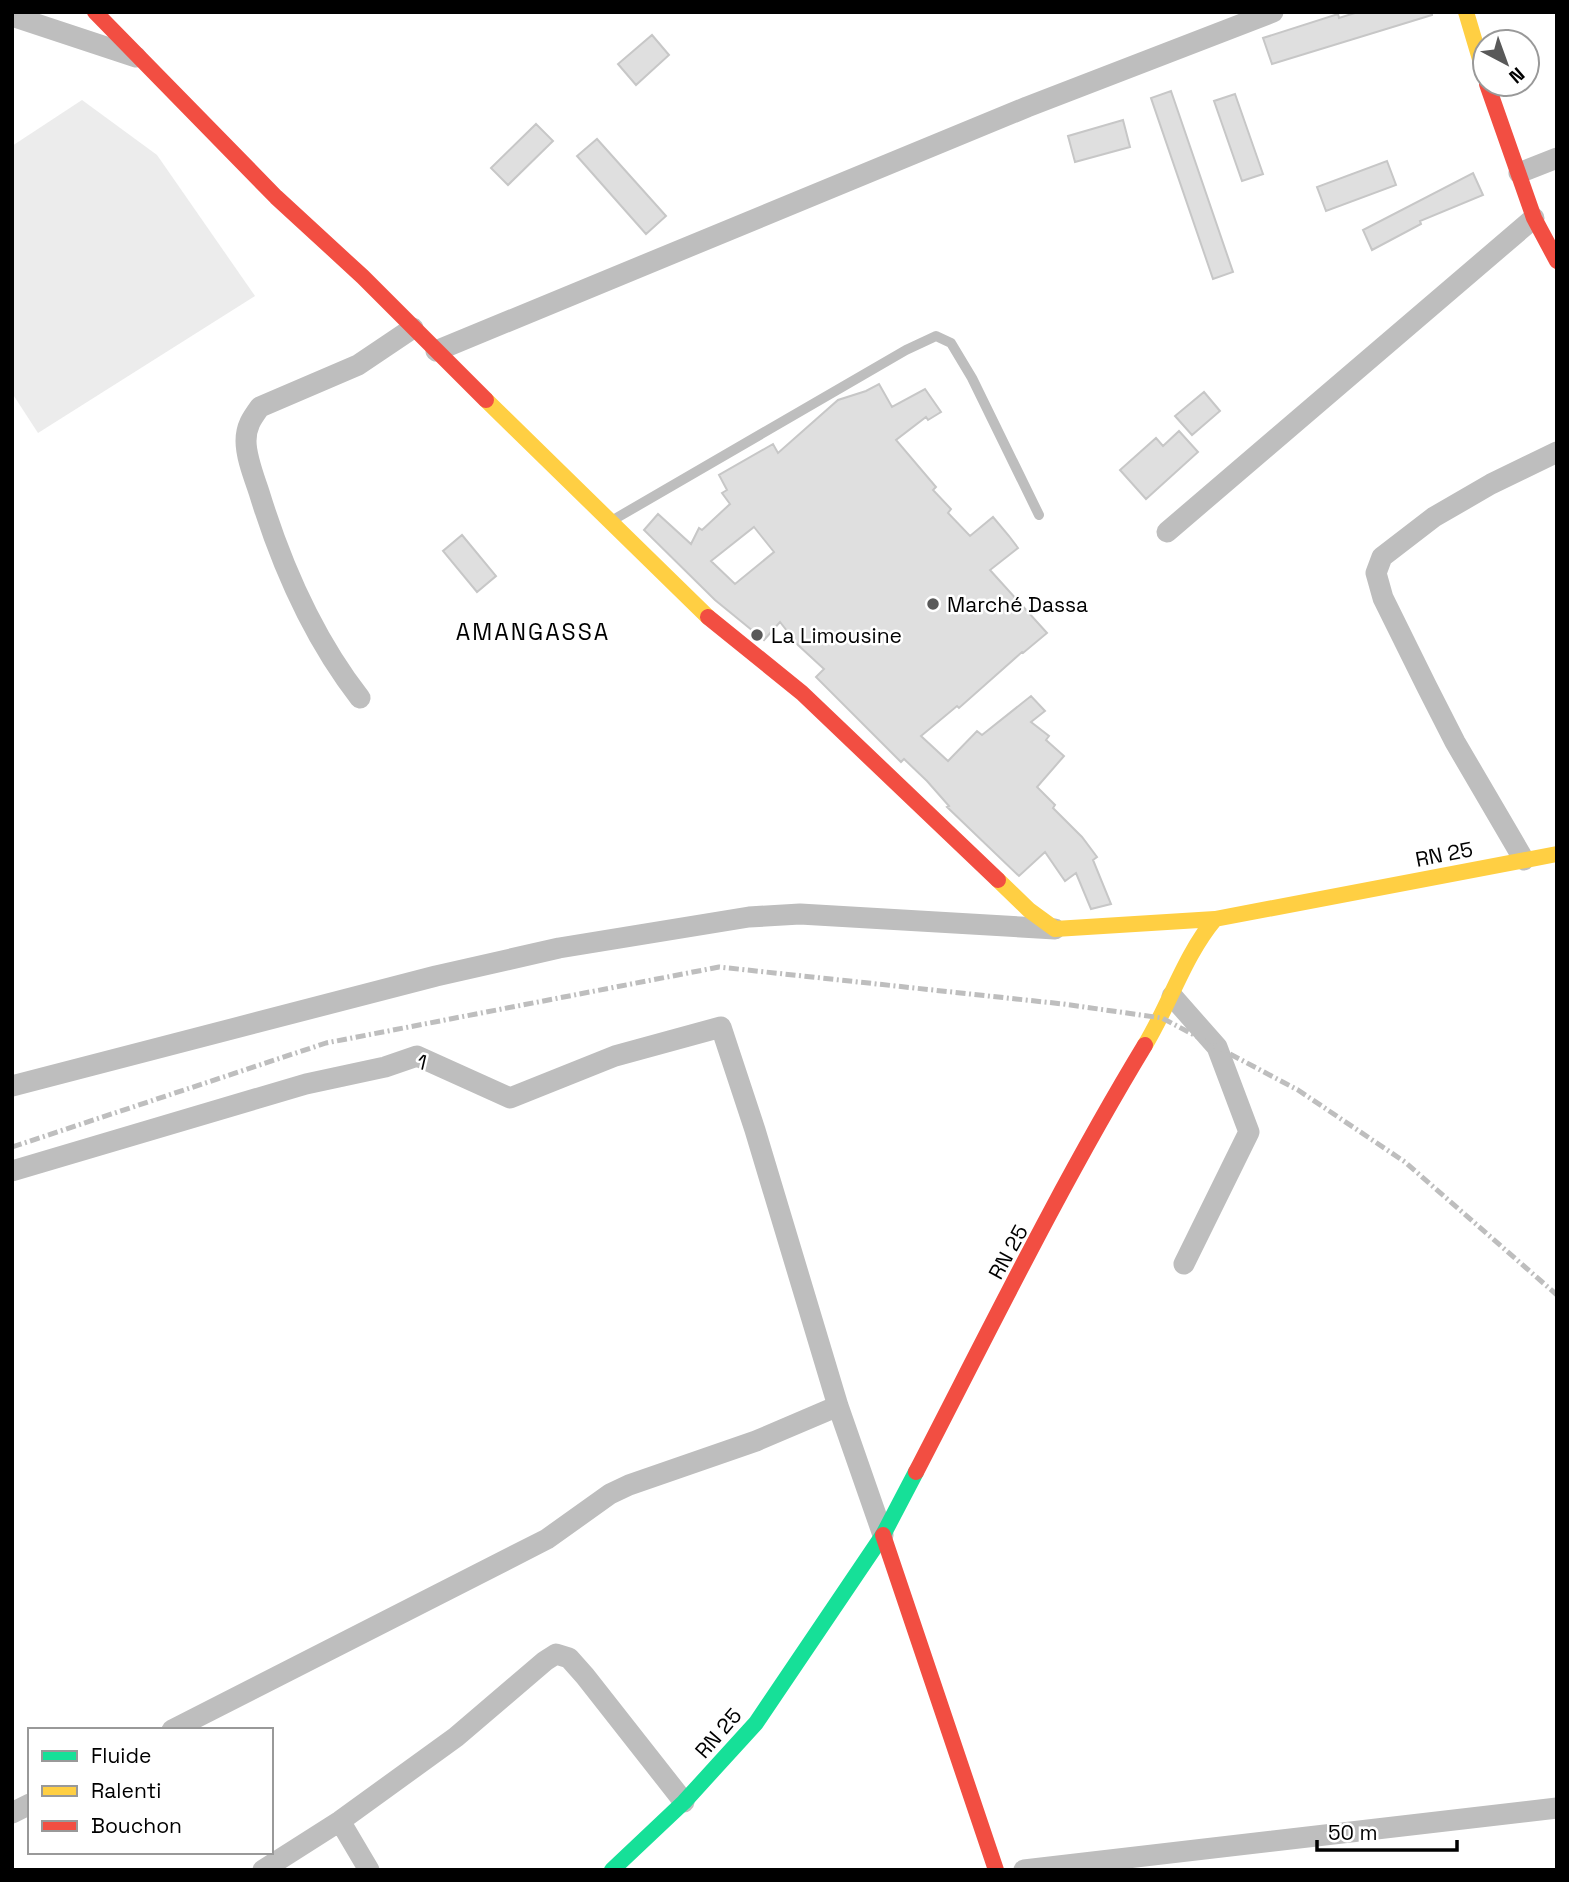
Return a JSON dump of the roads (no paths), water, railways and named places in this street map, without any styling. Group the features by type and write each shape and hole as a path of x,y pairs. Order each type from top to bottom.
{"main road":[{"path":"95,12 276,197 363,277 610,522 704,612 802,693 1028,910 1055,929 1215,919"},
{"path":"1466,12 1471,29"},
{"path":"1493,98 1534,218 1557,261"},
{"name":"RN 25","path":"612,1870 684,1802 756,1723 883,1535 1012,1287 1172,996 1200,937 1215,919 1557,854"},
{"path":"883,1535 996,1870"}],"street":[{"path":"436,351 1027,107 1273,12"},
{"path":"12,16 138,58"},
{"path":"1518,173 1557,158"},
{"path":"1167,532 1534,218"},
{"path":"360,698 345,679 317,632 285,564 262,503 246,441 250,420 260,407 358,365 413,328"},
{"path":"1524,860 1455,742 1382,598 1376,573 1382,557 1434,517 1491,484 1557,452"},
{"path":"12,1086 436,976 559,948 750,916 800,914 1055,929"},
{"path":"1172,996 1217,1047 1249,1132 1184,1264"},
{"name":"1","path":"12,1171 306,1084 385,1067 416,1056 510,1098 615,1056 721,1027 755,1130 838,1406"},
{"path":"176,1728 547,1539 610,1494 756,1441 838,1406 883,1535"},
{"path":"263,1870 340,1821 456,1737 556,1654 569,1658 585,1676 684,1802"},
{"path":"12,1813 28,1805"},
{"path":"1024,1870 1557,1808"},
{"path":"340,1821 369,1870"}],"lane":[{"path":"610,522 906,350 936,336 951,342 972,378 1039,514"}],"railway":[{"path":"12,1147 326,1043 719,967 1063,1004 1162,1018 1298,1090 1405,1162 1557,1295"}],"place":[{"name":"Marché Dassa","path":"933,604"},
{"name":"La Limousine","path":"757,635"}],"district":[{"name":"AMANGASSA","path":"533,632"}]}
